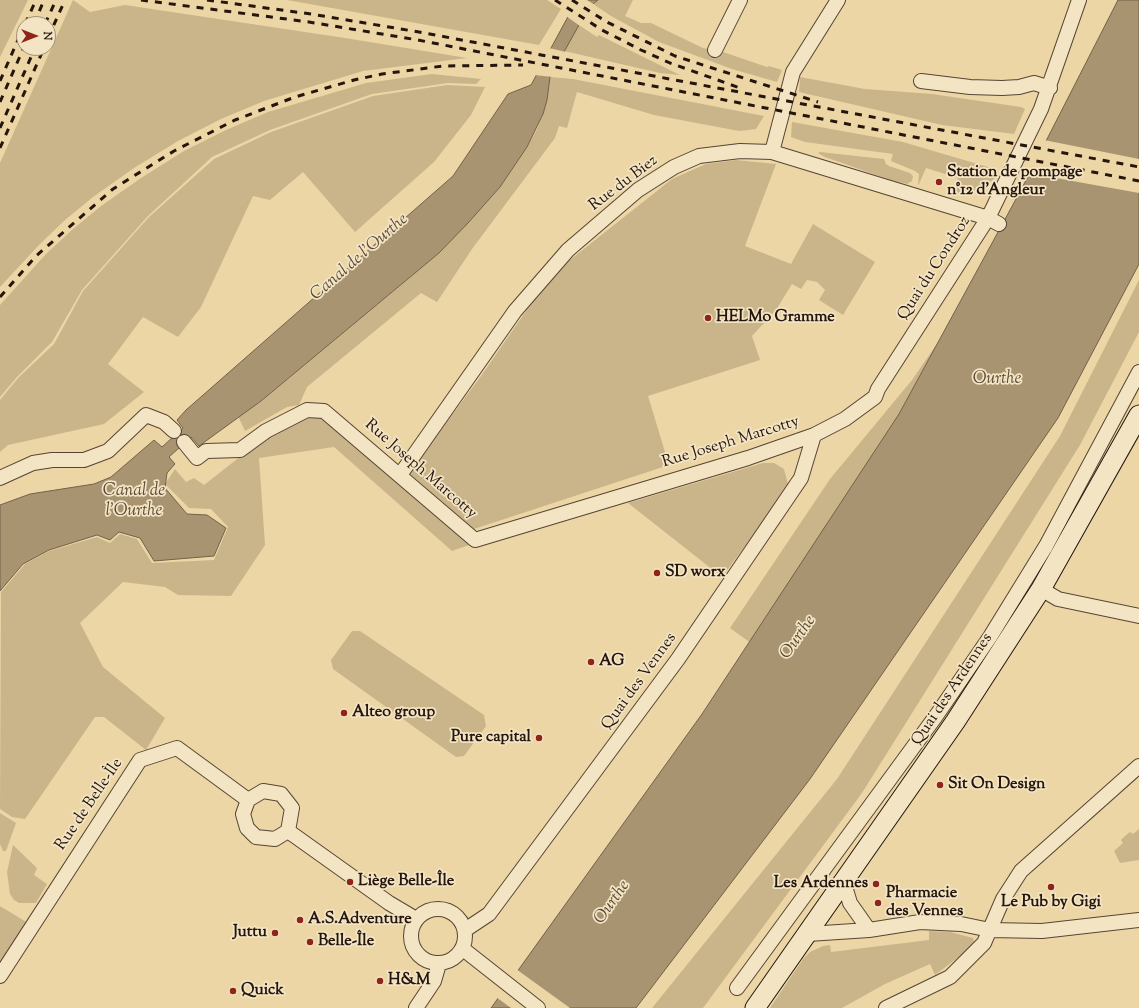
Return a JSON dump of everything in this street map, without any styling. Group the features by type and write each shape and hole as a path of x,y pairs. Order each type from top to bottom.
{"main road":[{"name":"Quai des Ardennes","path":"756,1008 955,722 1041,589 1139,415"}],"street":[{"path":"715,50 740,0"},
{"path":"772,152 793,72 838,0"},
{"name":"Quai du Condroz","path":"814,435 845,419 875,397 878,389 994,221 1050,88 1079,0"},
{"path":"921,80 970,87 996,88 1019,87 1034,83 1050,88"},
{"name":"Rue du Biez","path":"400,475 515,311 568,250 638,190 674,167 699,156 740,152 772,152 994,221"},
{"name":"Quai des Ardennes","path":"737,988 936,716 990,637 1046,546 1139,372"},
{"name":"Rue Joseph Marcotty","path":"0,478 33,463 52,460 84,460 108,451 146,416 164,422 179,436 197,458 206,451 240,450 266,431 307,410 324,410 475,540 748,458 814,435"},
{"name":"Quai des Vennes","path":"465,930 489,914 678,659 801,478 814,435"},
{"path":"1041,589 1058,599 1139,616"},
{"name":"Rue de Belle-Île","path":"0,976 140,760 177,748 248,800"},
{"path":"886,1008 950,977 984,943 1003,899 1021,871 1139,766"},
{"path":"262,791 282,794 292,808 288,831 275,839 256,837 247,828 243,814 248,800 262,791"},
{"path":"288,831 389,903 416,919"},
{"path":"844,883 850,903 869,930"},
{"path":"441,908 453,912 461,921 465,930 466,940 463,949 451,961 440,964 426,961 415,950 411,934 416,919 429,910 441,908"},
{"path":"808,934 869,930 920,922 961,924 990,930 1042,931 1139,920"},
{"path":"463,949 538,1008"},
{"path":"416,1008 434,981 440,964"}],"shaded area":[{"path":"0,0 28,0 20,16 16,16 16,24 0,57"},
{"path":"73,0 90,12 125,5 467,58 363,71 264,101 221,119 178,141 134,168 93,197 65,220 38,246 0,287 0,163 48,56 56,56 56,38"},
{"path":"287,0 547,0 561,9 539,45"},
{"path":"598,0 633,0 625,16 641,23 651,23 703,48 723,52 767,67 769,66 782,70 777,82 732,69 659,42 611,16 593,4"},
{"path":"579,25 597,37 599,35 680,75 660,73 564,51"},
{"path":"432,74 481,79 476,84 448,83 372,94 270,130 212,157 148,216 82,290 52,342 17,377 0,397 0,305 46,254 101,206 141,178 184,151 226,130 268,112 366,83"},
{"path":"550,77 573,79 764,116 756,129 739,131 654,115 577,92 567,128 559,126 555,138 472,249 437,302 421,293 307,387 299,405 287,407 245,431 238,416 261,401 439,253 500,187 536,131 543,114"},
{"path":"800,77 865,89 932,94 1021,107 1025,109 1014,134 942,125 799,92"},
{"path":"447,85 485,87 471,115 434,162 355,232 303,172 270,200 253,196 201,307 178,337 143,317 108,364 144,392 104,424 8,445 0,452 0,400 18,378 54,344 83,291 149,217 214,159 271,132 373,96"},
{"path":"792,122 903,142 998,170 994,179 980,189 965,194 952,194 958,178 926,168 918,186 919,174 891,161 893,154 805,142 791,137"},
{"path":"818,153 884,159 886,164 889,166 910,173 913,176 912,181 907,184 893,181 825,157"},
{"name":"HELMo Gramme","path":"736,160 776,164 745,246 791,264 813,224 875,262 843,315 819,300 825,290 817,282 807,280 801,289 792,284 776,310 752,336 760,360 648,396 669,465 474,529 409,473 481,376 551,275 672,179 706,164"},
{"path":"1139,280 1139,332 1080,445 862,793 703,1008 652,1008 837,779 1060,436"},
{"path":"958,313 856,496 755,646 730,628 830,479 912,380"},
{"path":"323,416 472,544 452,551 334,447 259,458 265,545 231,596 178,595 165,587 123,582 80,623 103,667 165,718 146,750 104,717 95,717 25,819 12,817 0,809 1,592 25,564 49,551 97,537 110,543 120,534 137,539 152,563 214,560 228,527 211,509 189,508 165,484 175,469 186,482 194,478 204,485 269,434 307,417"},
{"path":"763,463 774,463 784,469 788,484 777,503 722,577 628,503"},
{"path":"352,631 360,631 484,715 486,726 464,756 456,757 333,669 331,660"},
{"path":"0,813 16,823 6,851 3,851 0,844"},
{"path":"1139,829 1139,860 1120,863 1114,851 1123,843 1121,840 1125,836 1130,832 1133,834"},
{"path":"13,845 37,868 34,875 47,884 36,903 19,903 14,900 10,894 7,872"},
{"path":"0,906 28,923 0,969"},
{"path":"929,931 950,932 973,938 974,942 968,950 935,975 930,964 885,984 842,1008 770,1008 803,959 810,952 823,946 830,945 831,952 929,940"}],"water":[{"name":"Canal de l'Ourthe","path":"577,0 598,0 593,4 579,25 550,77 547,100 543,114 527,147 500,187 468,223 439,253 261,401 199,446 191,437 169,457 175,464 167,473 165,488 187,514 207,515 226,528 214,556 154,561 140,538 119,532 110,540 97,535 49,550 23,564 0,591 0,505 30,494 94,484 111,477 154,440 162,447 183,428 177,420 186,410 453,176 508,94 531,85"},
{"name":"Ourthe","path":"1118,0 1139,0 1139,264 1058,418 810,779 636,1008 491,1008 702,714 899,414 1022,188"}],"pier":[{"path":"575,0 587,0 595,5 580,26 566,16"},
{"path":"549,48 566,52 553,77 534,75"},
{"path":"1044,140 1139,159 1139,193 1028,173"},
{"path":"516,969 570,1008 511,1008 496,997"}],"railway":[{"path":"29,16 36,0"},
{"path":"37,16 44,0"},
{"path":"49,16 56,0"},
{"path":"56,20 65,0"},
{"path":"141,0 309,22 418,40 1139,181"},
{"path":"207,0 311,14 419,32 1139,167"},
{"path":"555,0 602,30 641,50 670,63 740,88"},
{"path":"572,0 607,22 675,56 818,102"},
{"path":"0,81 16,44"},
{"path":"0,102 20,56"},
{"path":"0,128 32,56"},
{"path":"0,148 40,56"},
{"path":"0,297 36,256 113,189 174,151 235,120 295,97 354,80 382,74 443,66 523,65"}],"place":[{"name":"Station de pompage n°12 d'Angleur","path":"939,182"},
{"name":"HELMo Gramme","path":"708,318"},
{"name":"SD worx","path":"657,573"},
{"name":"AG","path":"591,662"},
{"name":"Alteo group","path":"344,713"},
{"name":"Pure capital","path":"539,738"},
{"name":"Sit On Design","path":"940,785"},
{"name":"Liège Belle-Île","path":"350,882"},
{"name":"Les Ardennes","path":"876,884"},
{"name":"Le Pub by Gigi","path":"1051,887"},
{"name":"Pharmacie des Vennes","path":"878,903"},
{"name":"A.S.Adventure","path":"300,920"},
{"name":"Juttu","path":"275,933"},
{"name":"Belle-Île","path":"310,942"},
{"name":"H&M","path":"380,981"},
{"name":"Quick","path":"233,991"}]}
